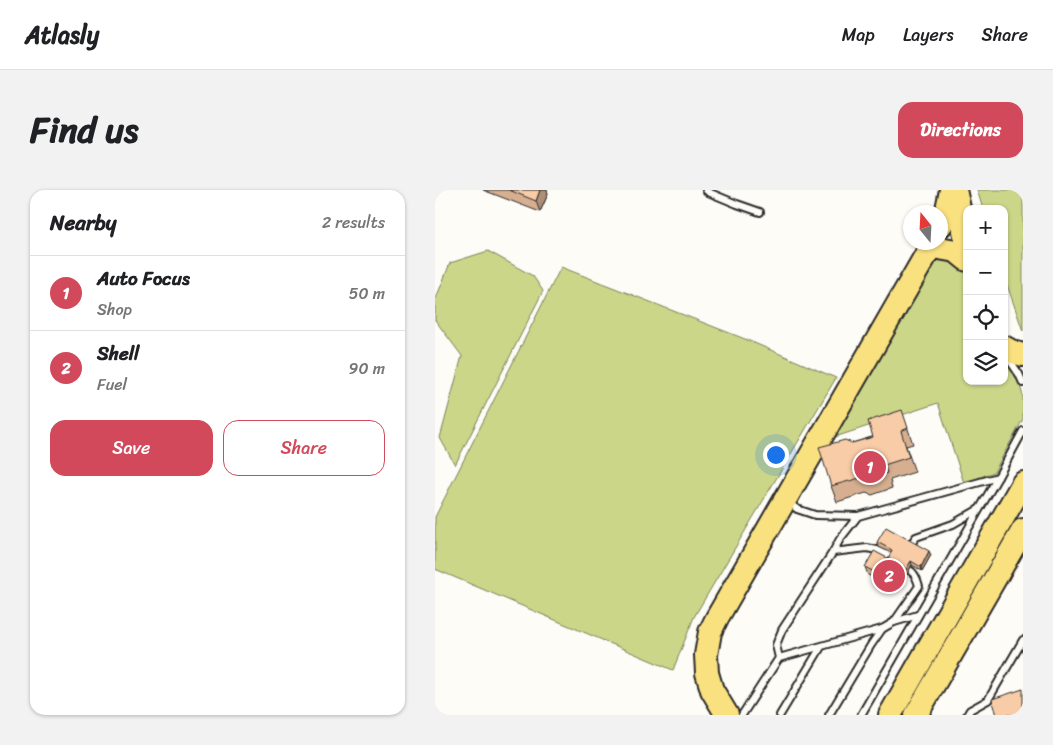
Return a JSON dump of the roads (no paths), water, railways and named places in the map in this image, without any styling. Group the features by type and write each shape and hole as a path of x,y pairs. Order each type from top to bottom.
{"highway":[{"path":"953,190 951,222 963,238"},
{"path":"727,715 712,690 707,673 706,655 710,632 931,250"},
{"path":"944,250 956,251 963,257"},
{"path":"1008,349 1023,355"},
{"path":"890,715 1023,483"},
{"path":"916,715 1023,530"}],"lane":[{"path":"706,190 760,212"},
{"path":"1008,358 1023,383"},
{"path":"861,715 1023,431"},
{"path":"785,500 797,509 815,515 858,516 997,477"},
{"path":"894,622 919,586 916,575 910,569 901,565 906,549 916,537 953,524 980,508"},
{"path":"742,715 779,658 777,645 782,630 840,539 858,516"},
{"path":"833,552 867,548 901,560"},
{"path":"779,658 882,629 894,622 918,615"},
{"path":"829,715 882,629"},
{"path":"967,715 970,710 988,700 1023,640"},
{"path":"780,715 821,647"}],"place":[{"name":"Auto Focus","path":"870,467"},
{"name":"Shell","path":"889,576"}]}
